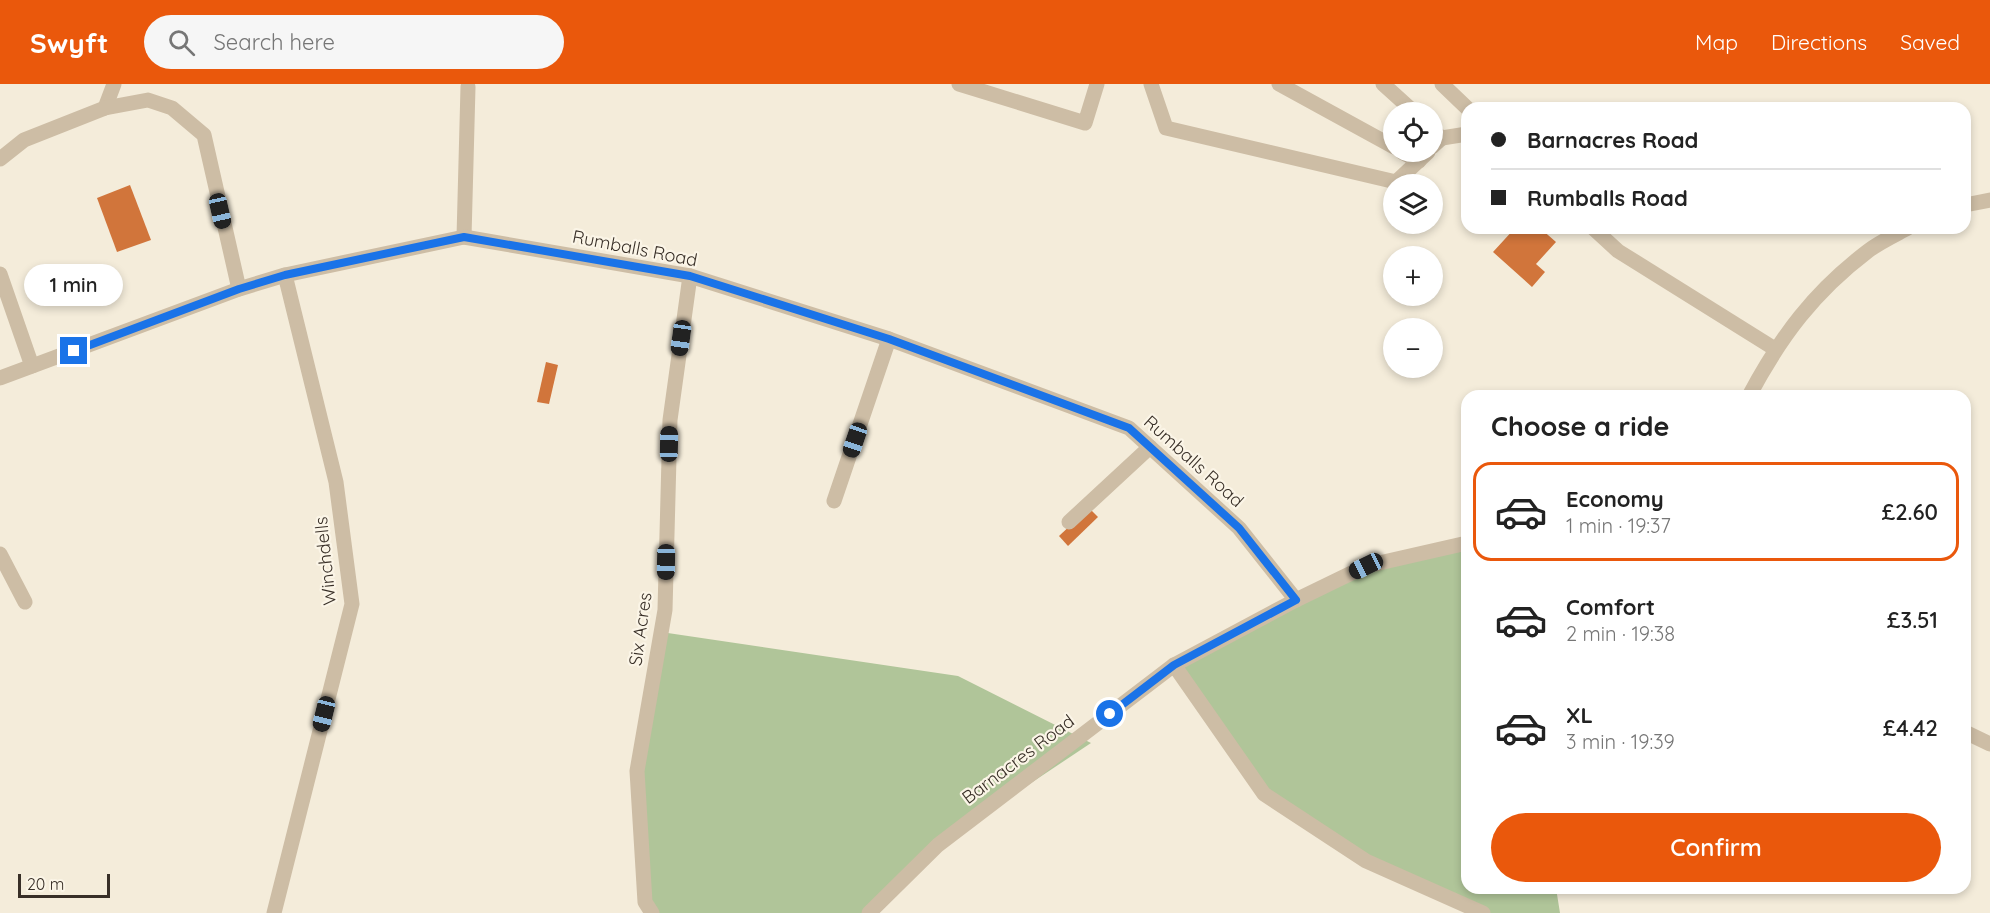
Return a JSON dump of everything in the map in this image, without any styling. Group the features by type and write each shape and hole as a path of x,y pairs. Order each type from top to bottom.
{"street":[{"path":"105,108 114,84"},
{"path":"959,84 1085,123 1097,84"},
{"path":"1150,84 1167,128 1396,182 1418,162"},
{"path":"1279,84 1383,141"},
{"path":"1383,84 1403,102"},
{"path":"1442,84 1461,102"},
{"path":"464,237 468,87"},
{"path":"0,159 24,140 105,108 148,100 172,108 204,135 239,289"},
{"path":"1443,138 1461,135"},
{"path":"1971,204 1990,200"},
{"path":"1600,234 1618,251 1775,349"},
{"path":"1752,390 1775,349 1817,295 1869,250 1897,234"},
{"name":"Rumballs Road","path":"0,378 239,289 285,275 464,237 690,276 889,339 1129,428 1239,528 1296,600"},
{"path":"0,274 32,366"},
{"name":"Winchdells","path":"274,913 352,604 336,482 285,275"},
{"name":"Six Acres","path":"652,913 645,902 637,771 665,610 670,420 690,276"},
{"path":"834,501 889,339"},
{"path":"1069,522 1150,447"},
{"name":"Barnacres Road","path":"869,913 938,845 1174,665 1296,600 1366,566 1461,544"},
{"path":"0,554 25,602"},
{"path":"1174,665 1264,794 1366,861 1483,913"},
{"path":"1971,735 1990,744"}],"green space":[{"path":"1461,544 1461,894 1557,894 1560,913 1483,913 1366,861 1264,794 1174,665 1366,566"},
{"path":"661,632 958,676 1091,743 938,845 869,913 652,913 637,771"}],"building":[{"path":"130,185 151,240 117,252 97,198"},
{"path":"1510,234 1547,234 1556,242 1536,264 1545,272 1532,287 1493,252"},
{"path":"546,362 558,365 549,404 537,402"},
{"path":"1089,508 1098,517 1068,546 1059,536"}],"route":[{"path":"74,351 239,289 285,275 464,237 690,276 889,339 1129,428 1239,528 1296,600 1174,665 1110,714"}]}
